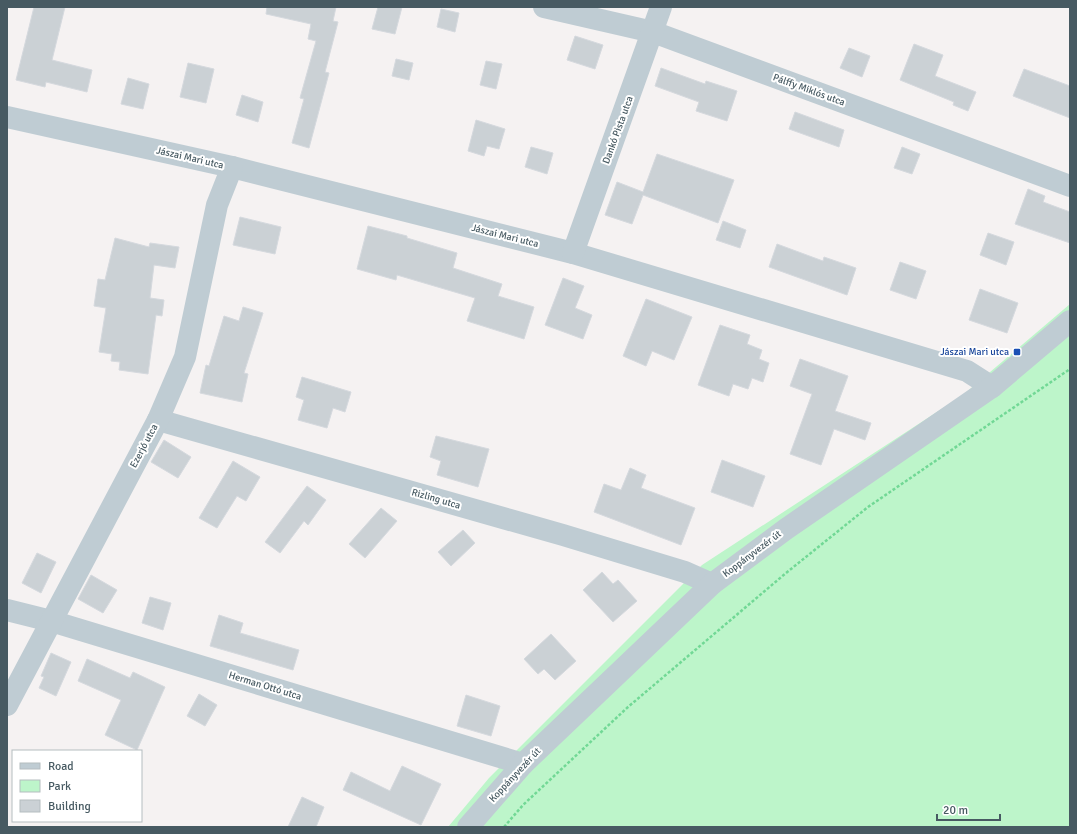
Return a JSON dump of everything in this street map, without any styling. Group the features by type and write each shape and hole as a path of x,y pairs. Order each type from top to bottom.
{"street":[{"name":"Pálffy Miklós utca","path":"544,7 653,32 1070,186"},
{"name":"Dankó Pista utca","path":"574,253 661,7"},
{"name":"Jászai Mari utca","path":"7,117 232,167 574,253 967,371 992,387"},
{"name":"Ezerjó utca","path":"7,705 158,420 185,357 217,205 232,167"},
{"name":"Koppányvezér út","path":"468,827 523,764 712,584 786,529 992,387 1070,321"},
{"name":"Rizling utca","path":"158,420 563,535 685,572 712,584"},
{"name":"Herman Ottó utca","path":"7,610 51,621 523,764"}],"path":[{"path":"504,827 523,805 628,707 798,563 868,507 1070,369"}],"green space":[{"path":"1070,304 1070,827 448,827 489,778 702,565 963,395"}],"building":[{"path":"34,7 65,7 52,60 92,70 87,92 46,82 45,87 16,80"},
{"path":"267,7 336,7 333,21 338,22 325,72 329,73 309,148 292,143 304,99 300,98 316,41 308,39 311,24 266,14"},
{"path":"378,7 402,7 395,34 372,29"},
{"path":"441,9 459,13 455,32 437,27"},
{"path":"575,36 603,45 595,69 567,60"},
{"path":"914,44 943,55 935,76 976,92 968,111 953,105 954,102 900,80"},
{"path":"849,48 870,56 862,77 840,68"},
{"path":"396,59 413,63 409,80 392,76"},
{"path":"486,61 502,64 496,89 480,85"},
{"path":"188,63 214,69 206,103 180,97"},
{"path":"661,68 705,84 706,81 737,91 727,121 696,111 699,102 655,86"},
{"path":"1024,69 1070,86 1070,118 1013,96"},
{"path":"128,78 149,84 143,109 121,104"},
{"path":"242,95 263,102 258,122 236,115"},
{"path":"795,112 844,130 839,147 789,129"},
{"path":"476,120 505,129 499,149 487,146 484,156 468,151"},
{"path":"531,147 553,153 547,174 525,167"},
{"path":"902,147 920,154 912,174 894,168"},
{"path":"657,154 734,180 718,223 643,195 632,224 605,215 617,182 643,192"},
{"path":"1028,189 1045,196 1043,202 1070,212 1070,243 1015,224"},
{"path":"240,217 281,227 275,254 233,245"},
{"path":"723,221 746,230 740,248 716,240"},
{"path":"368,226 407,236 407,238 457,253 453,268 502,284 498,296 534,307 524,339 467,321 475,298 397,275 396,280 357,269"},
{"path":"988,233 1014,242 1006,265 980,255"},
{"path":"115,238 149,247 150,243 179,247 175,268 154,265 150,298 164,300 162,316 156,315 148,374 119,370 120,362 111,361 112,354 99,352 106,308 94,306 98,279 105,280"},
{"path":"777,244 823,261 824,257 856,268 847,295 769,267"},
{"path":"900,262 926,271 916,299 890,290"},
{"path":"563,278 584,286 575,308 592,315 583,339 545,325"},
{"path":"980,289 1018,303 1007,333 969,320"},
{"path":"646,299 692,317 674,360 652,351 646,366 623,356"},
{"path":"243,307 263,313 244,373 248,374 242,402 200,393 206,365 209,366 224,316 239,321"},
{"path":"720,325 750,335 747,344 762,350 759,359 769,363 763,382 752,378 748,389 733,384 729,396 698,385"},
{"path":"800,359 848,376 835,411 871,423 865,440 834,429 821,465 790,454 812,394 790,386"},
{"path":"302,377 351,392 345,412 333,408 327,428 298,420 304,400 296,397"},
{"path":"436,436 489,449 478,487 437,475 441,461 430,457"},
{"path":"164,440 191,457 178,478 151,462"},
{"path":"722,460 765,476 753,507 711,492"},
{"path":"233,461 260,477 246,501 237,496 217,528 199,518"},
{"path":"630,468 646,475 641,488 695,508 681,545 594,512 604,484 621,490"},
{"path":"307,486 326,500 308,525 304,521 280,553 265,542"},
{"path":"381,508 397,521 365,558 349,544"},
{"path":"463,530 475,543 451,566 438,552"},
{"path":"37,553 56,562 41,593 22,583"},
{"path":"602,572 613,584 618,580 637,601 613,622 583,590"},
{"path":"91,575 117,590 103,613 78,599"},
{"path":"150,597 171,603 163,630 142,623"},
{"path":"219,615 243,623 240,633 299,650 293,670 210,646"},
{"path":"551,634 576,661 555,680 544,669 538,674 524,659"},
{"path":"51,653 71,662 56,696 39,688 44,677 41,676"},
{"path":"87,659 130,678 133,672 165,687 137,750 105,735 121,700 78,681"},
{"path":"199,694 217,705 205,726 187,716"},
{"path":"466,695 500,706 491,736 457,726"},
{"path":"402,766 441,784 421,825 343,790 351,772 390,791"},
{"path":"302,797 324,807 316,827 288,827"}],"place":[{"name":"Jászai Mari utca","path":"1017,352"}]}
